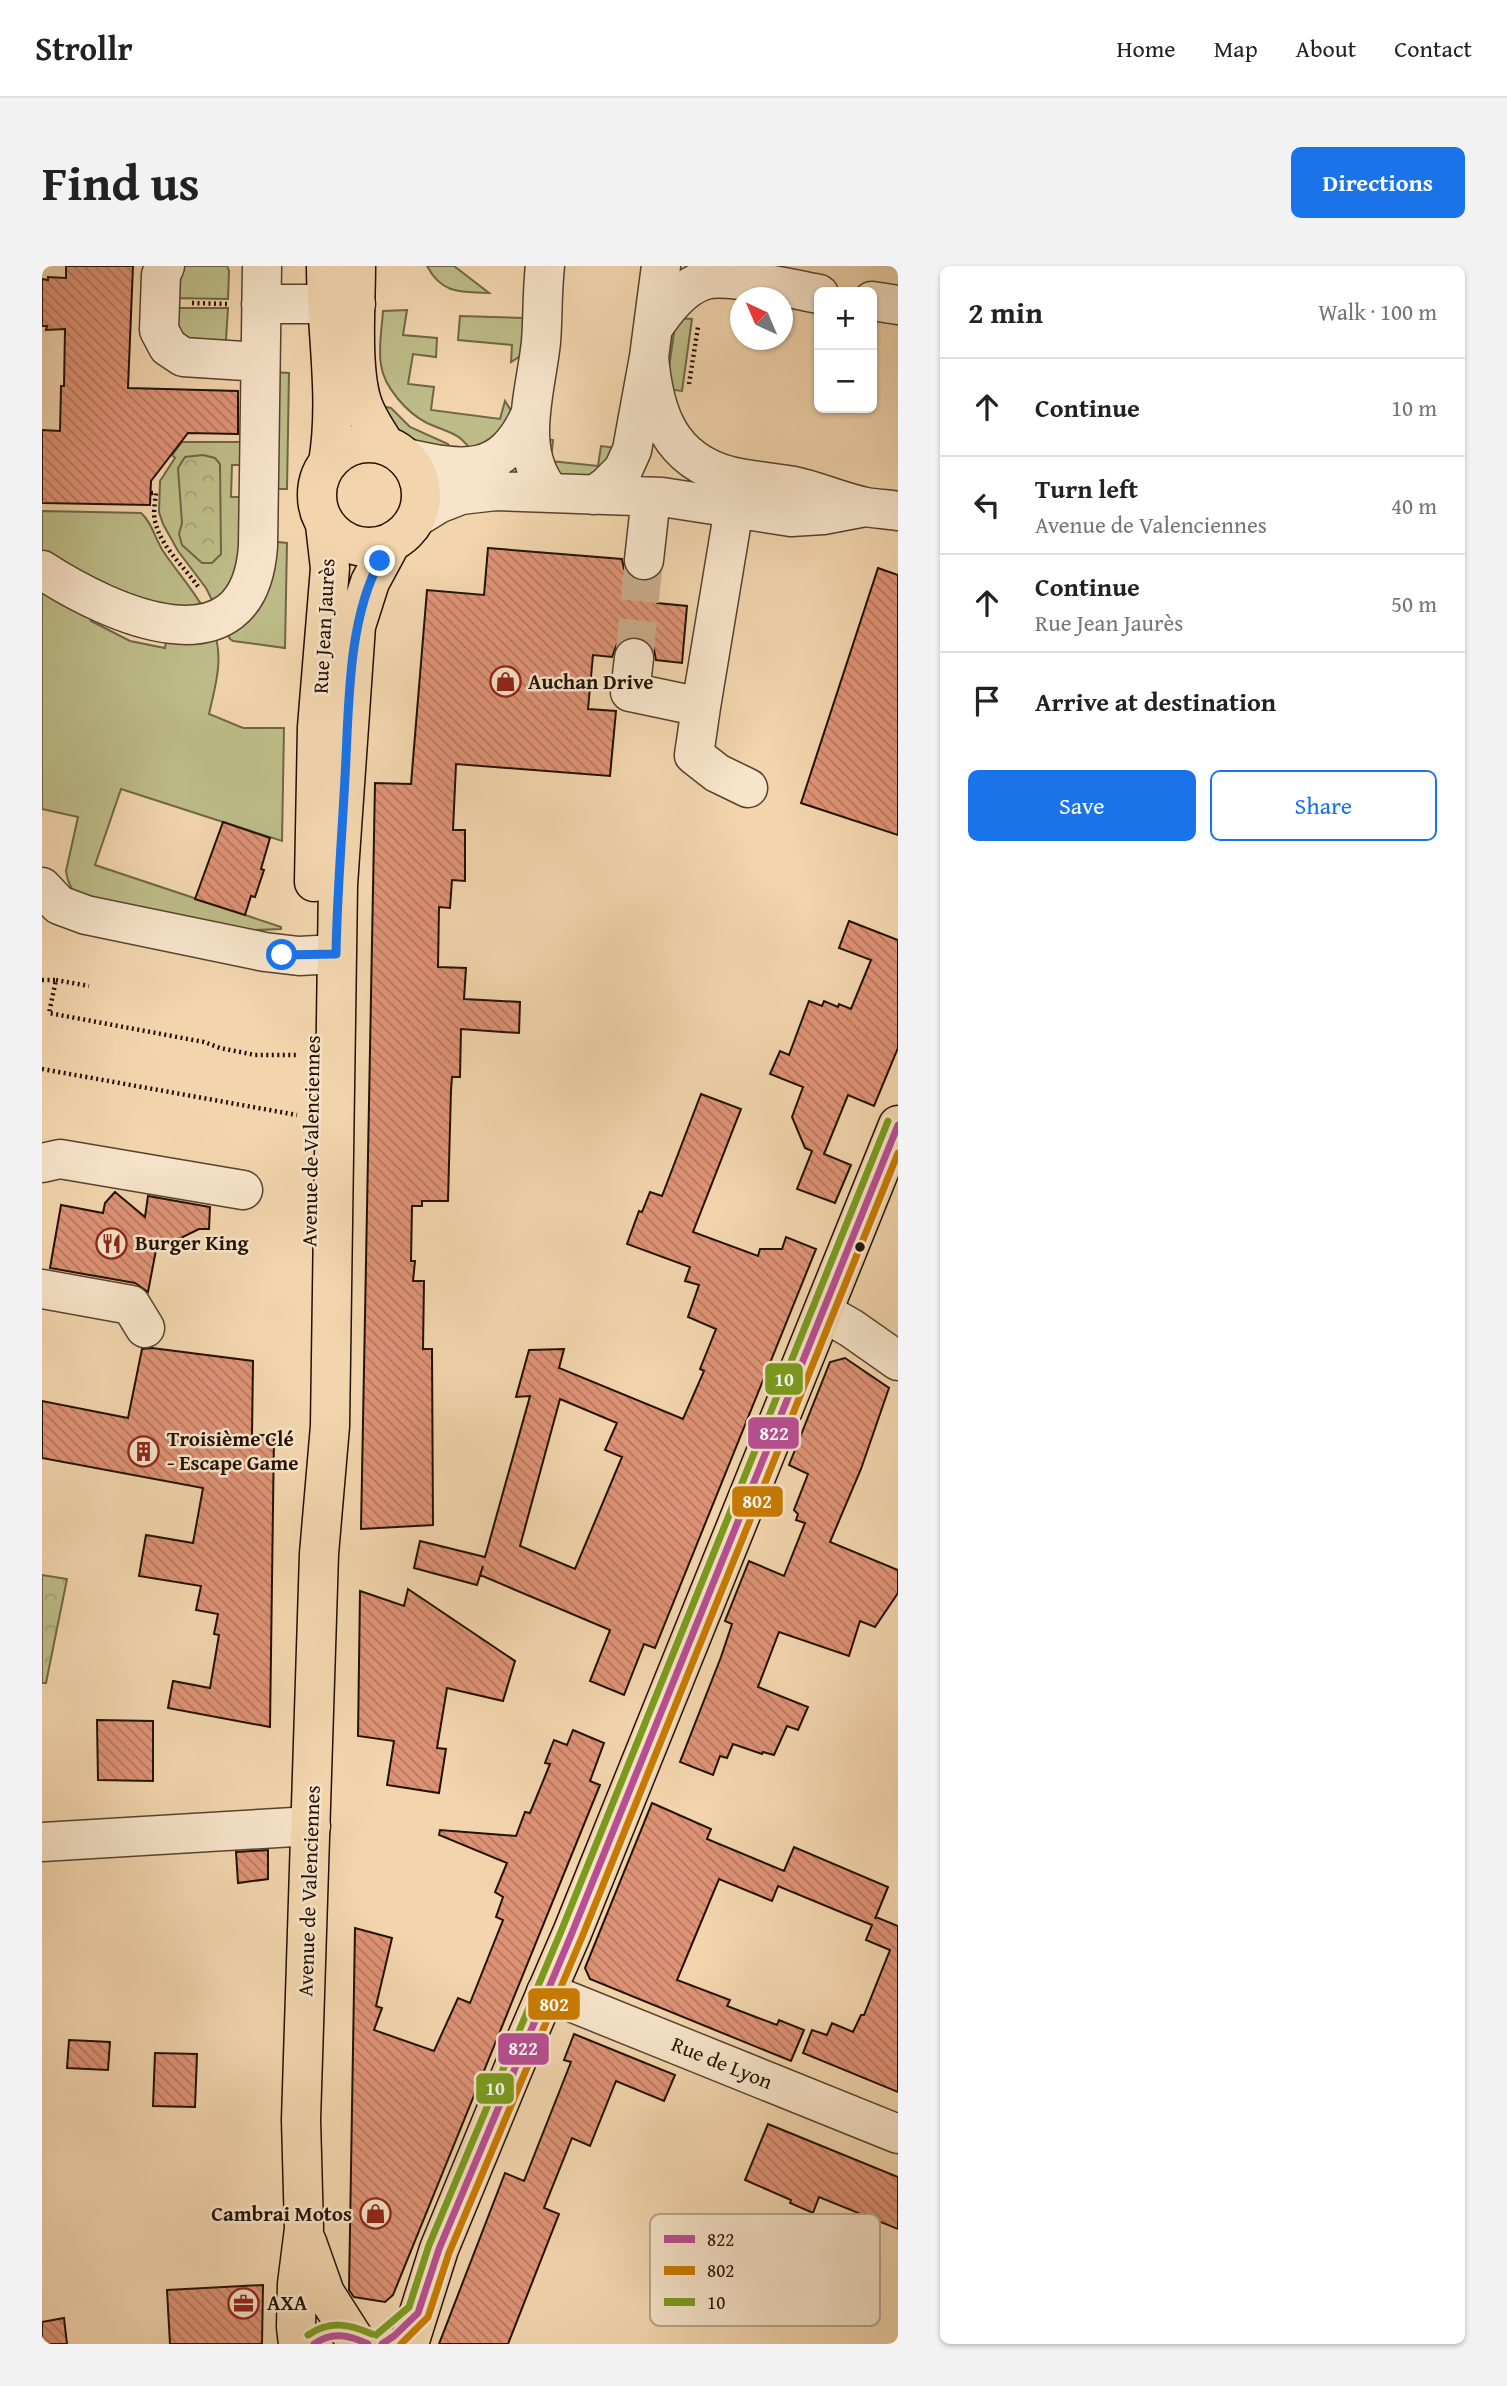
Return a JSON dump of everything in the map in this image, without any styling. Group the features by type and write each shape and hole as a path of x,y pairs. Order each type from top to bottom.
{"main road":[{"path":"326,266 341,304 366,412 396,452 416,471 421,486 421,502 404,530 375,548 358,547 343,541 325,525 318,509 320,477 328,463 340,452 354,445 370,443 396,452"},
{"path":"328,463 341,304 356,266"},
{"name":"Rue Jean Jaurès","path":"317,727 330,568 325,525"},
{"name":"Rue Jean Jaurès","path":"345,775 358,616 370,582 404,530"},
{"name":"Avenue de Valenciennes","path":"298,2344 297,2284 304,2229 301,2120 318,1554 330,1426 325,955 317,727"},
{"name":"Avenue de Valenciennes","path":"325,955 338,885 345,775"},
{"path":"314,2344 325,2336 335,2334 368,2342 414,2328 439,2249 572,1933 898,1125"},
{"name":"Avenue de Valenciennes","path":"304,2229 325,2293 368,2342"}],"street":[{"path":"42,570 115,609 148,620 191,625 215,620 243,598 257,562 262,266"},
{"path":"594,495 615,478 628,459 636,431 661,266"},
{"path":"536,267 541,342 530,415 534,464 540,480 551,493"},
{"path":"736,494 710,469 694,460 671,437 654,400 651,343 665,311 683,292 705,281 723,279 814,292"},
{"path":"162,284 159,330 167,348 183,357 260,362"},
{"path":"877,302 898,305"},
{"path":"261,304 341,304"},
{"path":"396,452 461,466 484,464 495,460 512,445 530,415"},
{"path":"404,530 438,504 461,495 496,491 650,497 736,494 796,486 882,509"},
{"path":"736,494 694,755 718,773 748,788"},
{"path":"644,561 650,497"},
{"path":"634,659 630,692 701,707"},
{"path":"42,887 59,905 86,915 265,953 325,955"},
{"path":"42,1163 60,1159 243,1190"},
{"path":"42,1289 131,1305 145,1328"},
{"path":"822,1312 851,1328 898,1361"},
{"path":"42,1842 311,1826"},
{"name":"Rue de Lyon","path":"546,1992 898,2134"}],"path":[{"path":"162,284 261,304"},
{"path":"151,493 156,493 155,521 163,539 202,593 215,620"},
{"path":"42,980 89,986"},
{"path":"56,980 49,1013 204,1042 255,1055 297,1055"},
{"path":"42,1069 297,1115"}],"green space":[{"path":"181,266 227,266 228,299 170,298"},
{"path":"427,266 454,266 489,293 446,287"},
{"path":"169,308 228,308 226,340 185,343"},
{"path":"407,310 403,335 437,338 436,357 413,354 408,384 434,387 431,410 500,419 505,401 514,415 508,430 474,455 459,437 412,413 387,382 380,358 383,311"},
{"path":"460,316 524,318 522,355 511,362 512,345 458,340"},
{"path":"676,318 692,319 682,391 666,389"},
{"path":"271,372 289,373 287,489 270,489"},
{"path":"391,408 410,427 448,444 451,448 424,447 408,442 395,431 379,409"},
{"path":"547,439 553,440 551,461 598,466 601,446 617,448 615,459 611,467 598,478 559,483 546,470"},
{"path":"182,442 242,442 249,465 232,465 231,497 249,497 247,558 215,606 206,588 178,551 159,512 160,481 175,458 172,455"},
{"path":"203,455 215,458 220,464 221,554 212,563 202,563 182,545 179,534 182,523 178,468 185,457"},
{"path":"42,511 141,513 163,551 205,611 159,612 42,556"},
{"path":"268,541 287,543 285,648 233,641 224,628"},
{"path":"42,586 96,611 91,621 130,641 165,648 167,636 214,632 218,663 209,714 243,728 284,728 282,841 121,789 95,865 281,929 233,931 76,894 72,889 66,871 78,817 42,809"},
{"path":"42,1575 67,1579 46,1683 42,1683"}],"building":[{"path":"66,266 133,266 128,388 238,391 238,434 188,433 151,481 150,505 42,503 42,430 60,431 65,329 46,330 47,326 42,326 42,279 66,278"},
{"path":"488,548 622,559 624,569 632,578 642,582 659,575 657,603 687,606 682,663 656,660 648,641 636,636 617,644 612,657 593,655 588,709 616,711 610,776 456,764 453,830 465,830 465,881 452,880 450,908 439,907 438,967 466,968 464,999 520,1002 519,1033 461,1029 460,1077 452,1077 451,1090 448,1201 422,1201 422,1206 412,1206 411,1261 415,1261 413,1281 424,1281 423,1349 432,1349 433,1525 361,1529 375,783 411,784 427,590 484,595"},
{"path":"878,568 898,575 898,835 801,803"},
{"path":"223,822 270,838 261,869 264,870 255,897 251,896 245,915 195,899"},
{"path":"849,921 898,940 898,1048 874,1106 848,1095 824,1154 851,1165 835,1203 797,1189 812,1151 805,1148 792,1117 803,1087 770,1074 780,1051 789,1055 809,1001 822,1006 824,1001 851,1009 871,960 839,948"},
{"path":"701,1094 741,1109 693,1232 758,1256 760,1249 782,1249 786,1237 816,1249 655,1648 644,1644 624,1695 590,1681 610,1630 480,1575 477,1585 414,1568 420,1541 485,1557 530,1396 516,1397 529,1350 564,1349 559,1368 683,1419 704,1371 700,1369 716,1329 688,1317 699,1285 685,1281 690,1267 627,1244 639,1211 642,1212 650,1192 662,1196","holes":["560,1399 617,1423 605,1450 622,1457 575,1569 520,1546"]},
{"name":"Burger King","path":"115,1192 145,1217 148,1196 210,1207 209,1229 199,1229 156,1250 148,1292 135,1283 50,1268 61,1205 103,1213 105,1203"},
{"path":"142,1349 253,1361 252,1435 274,1435 270,1727 168,1708 173,1681 210,1688 219,1635 214,1634 218,1614 196,1610 201,1586 139,1576 146,1535 193,1543 203,1488 42,1458 42,1401 128,1418"},
{"path":"845,1358 889,1388 861,1469 830,1542 898,1570 898,1593 875,1627 860,1621 849,1656 779,1632 758,1687 808,1707 798,1730 787,1726 774,1755 762,1754 733,1744 727,1758 720,1756 713,1775 680,1762 721,1657 732,1624 725,1621 749,1561 784,1576 805,1523 796,1520 798,1514 794,1510 808,1474 789,1465 830,1362"},
{"path":"408,1589 515,1661 503,1701 447,1688 437,1748 446,1749 439,1793 387,1785 394,1741 358,1736 360,1591 404,1606"},
{"path":"97,1720 153,1721 153,1781 98,1780"},
{"path":"573,1730 604,1743 590,1781 600,1785 393,2295 385,2302 354,2297 349,2290 355,1928 392,1938 376,2006 382,2008 374,2030 434,2051 458,1998 470,2003 503,1920 496,1917 503,1897 495,1892 507,1863 439,1835 440,1830 516,1836 525,1812 530,1813 550,1764 545,1763 554,1740 567,1745"},
{"path":"652,1803 711,1829 707,1839 784,1871 794,1847 888,1887 875,1919 876,1917 898,1926 898,2092 803,2053 812,2030 827,2035 832,2023 853,2032 861,2015 864,2015 890,1950 866,1940 872,1925 778,1886 772,1901 719,1879 677,1980 730,2000 727,2006 777,2025 779,2020 804,2030 791,2061 590,1979 585,1968"},
{"path":"268,1850 268,1879 238,1883 236,1852"},
{"path":"574,2034 675,2075 664,2101 616,2081 590,2146 572,2138 544,2208 559,2214 508,2344 439,2344 505,2173 524,2181 571,2062 564,2060"},
{"path":"69,2040 110,2042 108,2070 67,2068"},
{"path":"155,2053 197,2054 195,2107 153,2106"},
{"path":"768,2124 898,2177 898,2229 880,2222 880,2214 861,2214 819,2197 813,2213 745,2180"},
{"path":"263,2285 262,2344 170,2344 167,2290"},
{"path":"64,2318 67,2344 42,2344 42,2322"}],"tunnel":[{"path":"634,658 644,560"}],"transit line":[{"name":"10","path":"376,2335 409,2307 429,2245 562,1929 888,1121"},
{"name":"822","path":"382,2344 418,2313 439,2249 572,1933 898,1125"},
{"name":"802","path":"401,2344 428,2317 449,2253 582,1937 898,1153"},
{"name":"10","path":"308,2335 332,2325 355,2328 372,2334"},
{"name":"822","path":"314,2344 334,2336 354,2338 368,2344"}],"place":[{"name":"Auchan Drive","path":"505,682"},
{"name":"Burger King","path":"112,1243"},
{"name":"Troisième Clé - Escape Game","path":"144,1451"},
{"name":"Cambrai Motos","path":"375,2214"},
{"name":"AXA","path":"244,2303"}],"route":[{"path":"282,955 336,954 346,743 356,626 370,582 380,561"}]}
